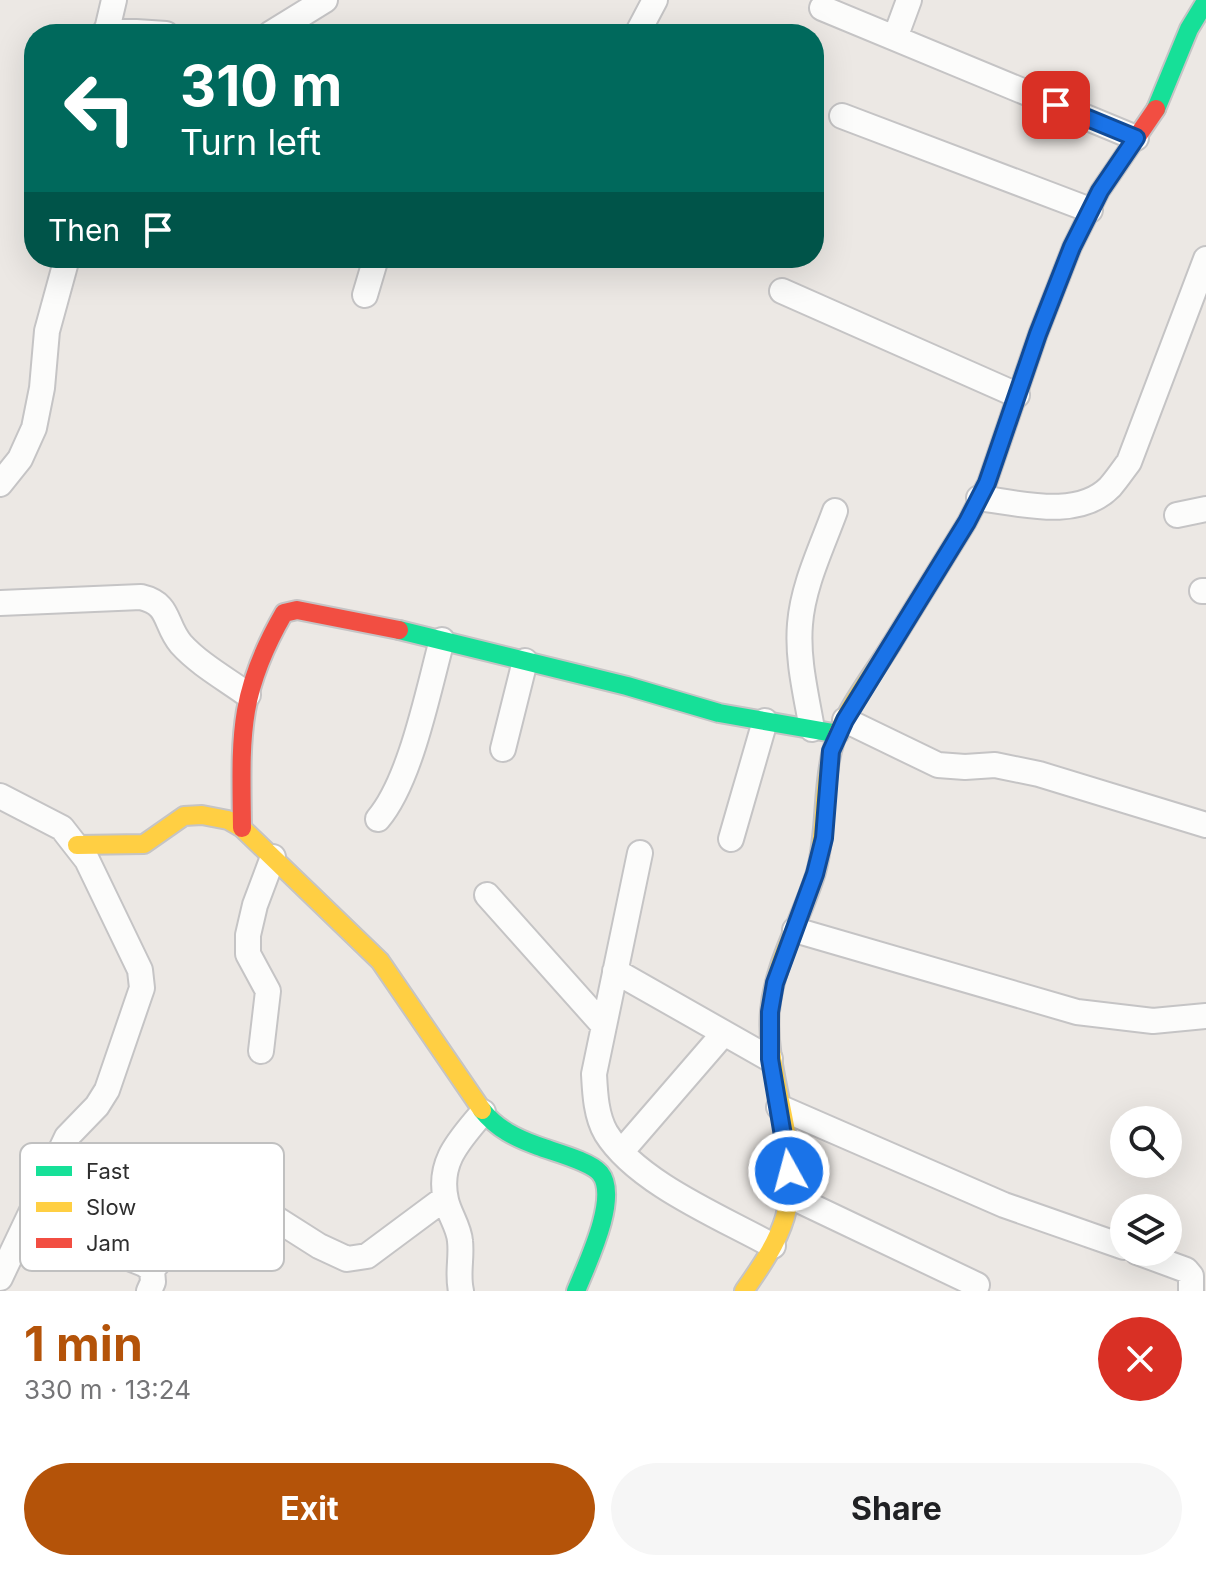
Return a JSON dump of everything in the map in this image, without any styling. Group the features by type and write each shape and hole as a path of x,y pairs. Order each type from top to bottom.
{"street":[{"path":"108,24 114,0"},
{"path":"286,24 325,0"},
{"path":"642,24 655,0"},
{"path":"895,38 909,0"},
{"path":"1187,0 1198,36"},
{"path":"744,1291 773,1246 788,1206 789,1171 770,1059 770,1012 775,983 815,874 824,838 831,751 842,727 979,498 1059,278 1090,210 1159,104 1198,36 1206,1"},
{"path":"822,8 1136,138"},
{"path":"842,116 1090,210"},
{"path":"979,498 1047,507 1083,503 1108,489 1129,462 1206,259"},
{"path":"0,484 20,459 34,428 42,388 47,331 64,268"},
{"path":"365,295 373,268"},
{"path":"782,291 1017,395"},
{"path":"1177,515 1206,509"},
{"path":"812,729 799,653 800,622 806,592 835,511"},
{"path":"0,603 141,597 156,601 179,642 248,695"},
{"path":"242,828 242,728 248,695 274,629 284,613 297,610 442,640 627,686 686,705 812,729 842,727 938,765 995,765 1039,774 1206,825"},
{"path":"378,819 391,804 402,781 442,640"},
{"path":"503,749 525,661"},
{"path":"731,839 765,721"},
{"path":"0,796 62,828 77,845 140,970 142,988 107,1090 64,1143"},
{"path":"77,845 144,844 184,816 202,815 228,820 242,828 380,961 492,1123 514,1137 588,1165 601,1174 606,1190 602,1224 576,1291"},
{"path":"640,853 594,1074 596,1100 605,1132 656,1181 773,1246"},
{"path":"261,1051 268,991 248,954 248,935 255,905 273,857"},
{"path":"487,895 604,1026"},
{"path":"795,930 1077,1012 1153,1021 1206,1016"},
{"path":"615,971 770,1059"},
{"path":"622,1151 724,1033"},
{"path":"779,1107 1004,1205 1110,1242"},
{"path":"461,1291 457,1276 460,1240 445,1198 445,1170 452,1150 483,1112"},
{"path":"788,1195 977,1285"},
{"path":"284,1224 347,1259 367,1256 445,1198"},
{"path":"0,1278 20,1239"},
{"path":"1175,1266 1186,1270 1191,1276 1191,1291"}],"traffic: fast":[{"path":"1156,109 1189,29 1206,1"},
{"path":"399,630 627,686 719,713 839,734"},
{"path":"482,1110 494,1123 515,1136 580,1161 600,1173 605,1184 604,1214 576,1291"}],"traffic: slow":[{"path":"744,1291 777,1237 790,1191 787,1140 770,1037 770,1011 777,975 816,872 829,766 836,738 849,710 891,645"},
{"path":"77,845 144,844 184,816 202,815 228,820 242,828 380,961 482,1110"}],"traffic: jam":[{"path":"891,645 967,522 987,483 1038,334 1072,247 1100,191 1156,109"},
{"path":"242,828 245,717 257,668 284,613 297,610 399,630"}],"route":[{"path":"789,1171 770,1059 770,1012 775,983 815,874 824,838 831,751 845,720 935,576 987,483 1038,334 1072,247 1100,191 1136,138 1056,105"}]}
